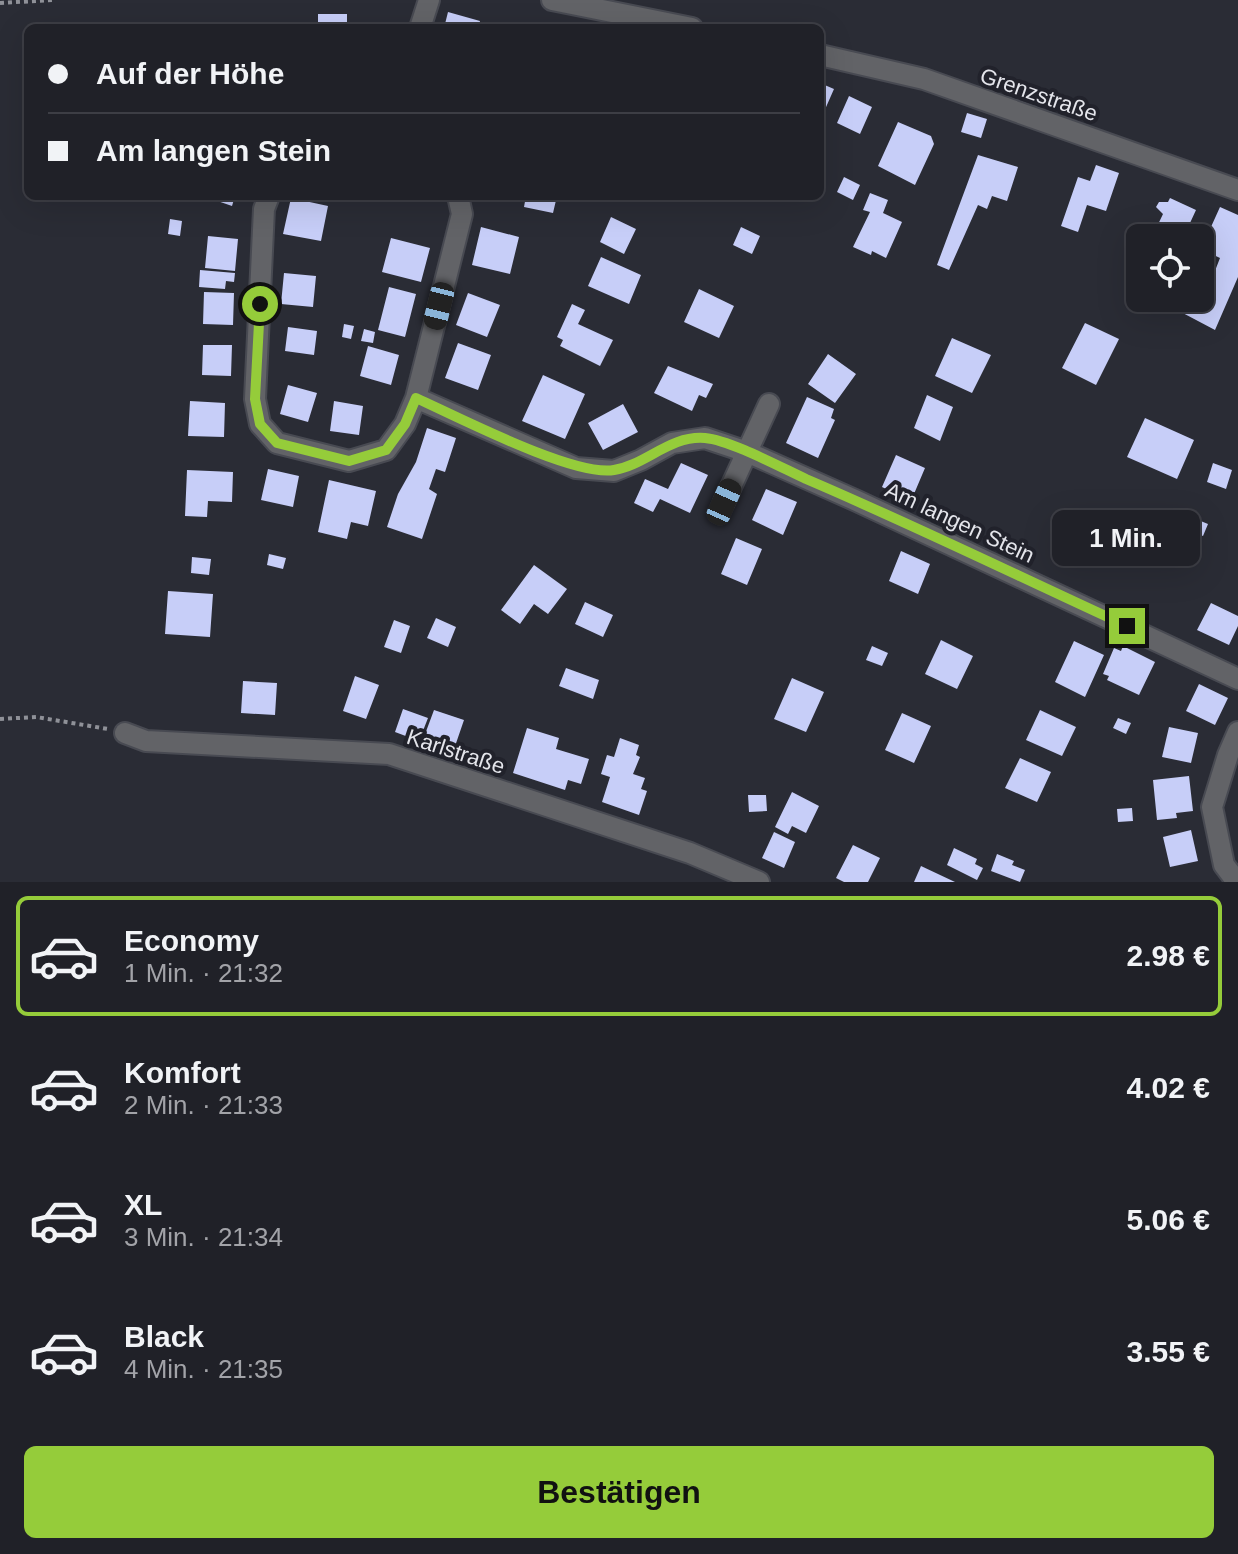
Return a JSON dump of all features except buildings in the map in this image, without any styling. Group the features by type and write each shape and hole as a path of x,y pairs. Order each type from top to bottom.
{"street":[{"path":"421,24 429,0"},
{"path":"552,0 672,24"},
{"name":"Grenzstraße","path":"824,56 924,79 1238,190"},
{"path":"267,200 264,209 255,399 260,424 277,443 349,461 386,450 405,424 416,398 462,214 459,200"},
{"name":"Am langen Stein","path":"416,398 576,468 614,471 672,443 705,438 747,452 1238,679"},
{"path":"724,502 769,404"},
{"path":"1237,882 1224,865 1212,807 1238,732"},
{"name":"Karlstraße","path":"125,733 146,741 389,754 690,853 759,882"}],"path":[{"path":"0,3 53,0"},
{"path":"0,719 36,717 125,733"}],"route":[{"path":"260,304 255,399 260,424 277,443 349,461 386,450 405,424 416,398 576,468 614,471 672,443 705,438 747,452 857,501 1127,626"}]}
